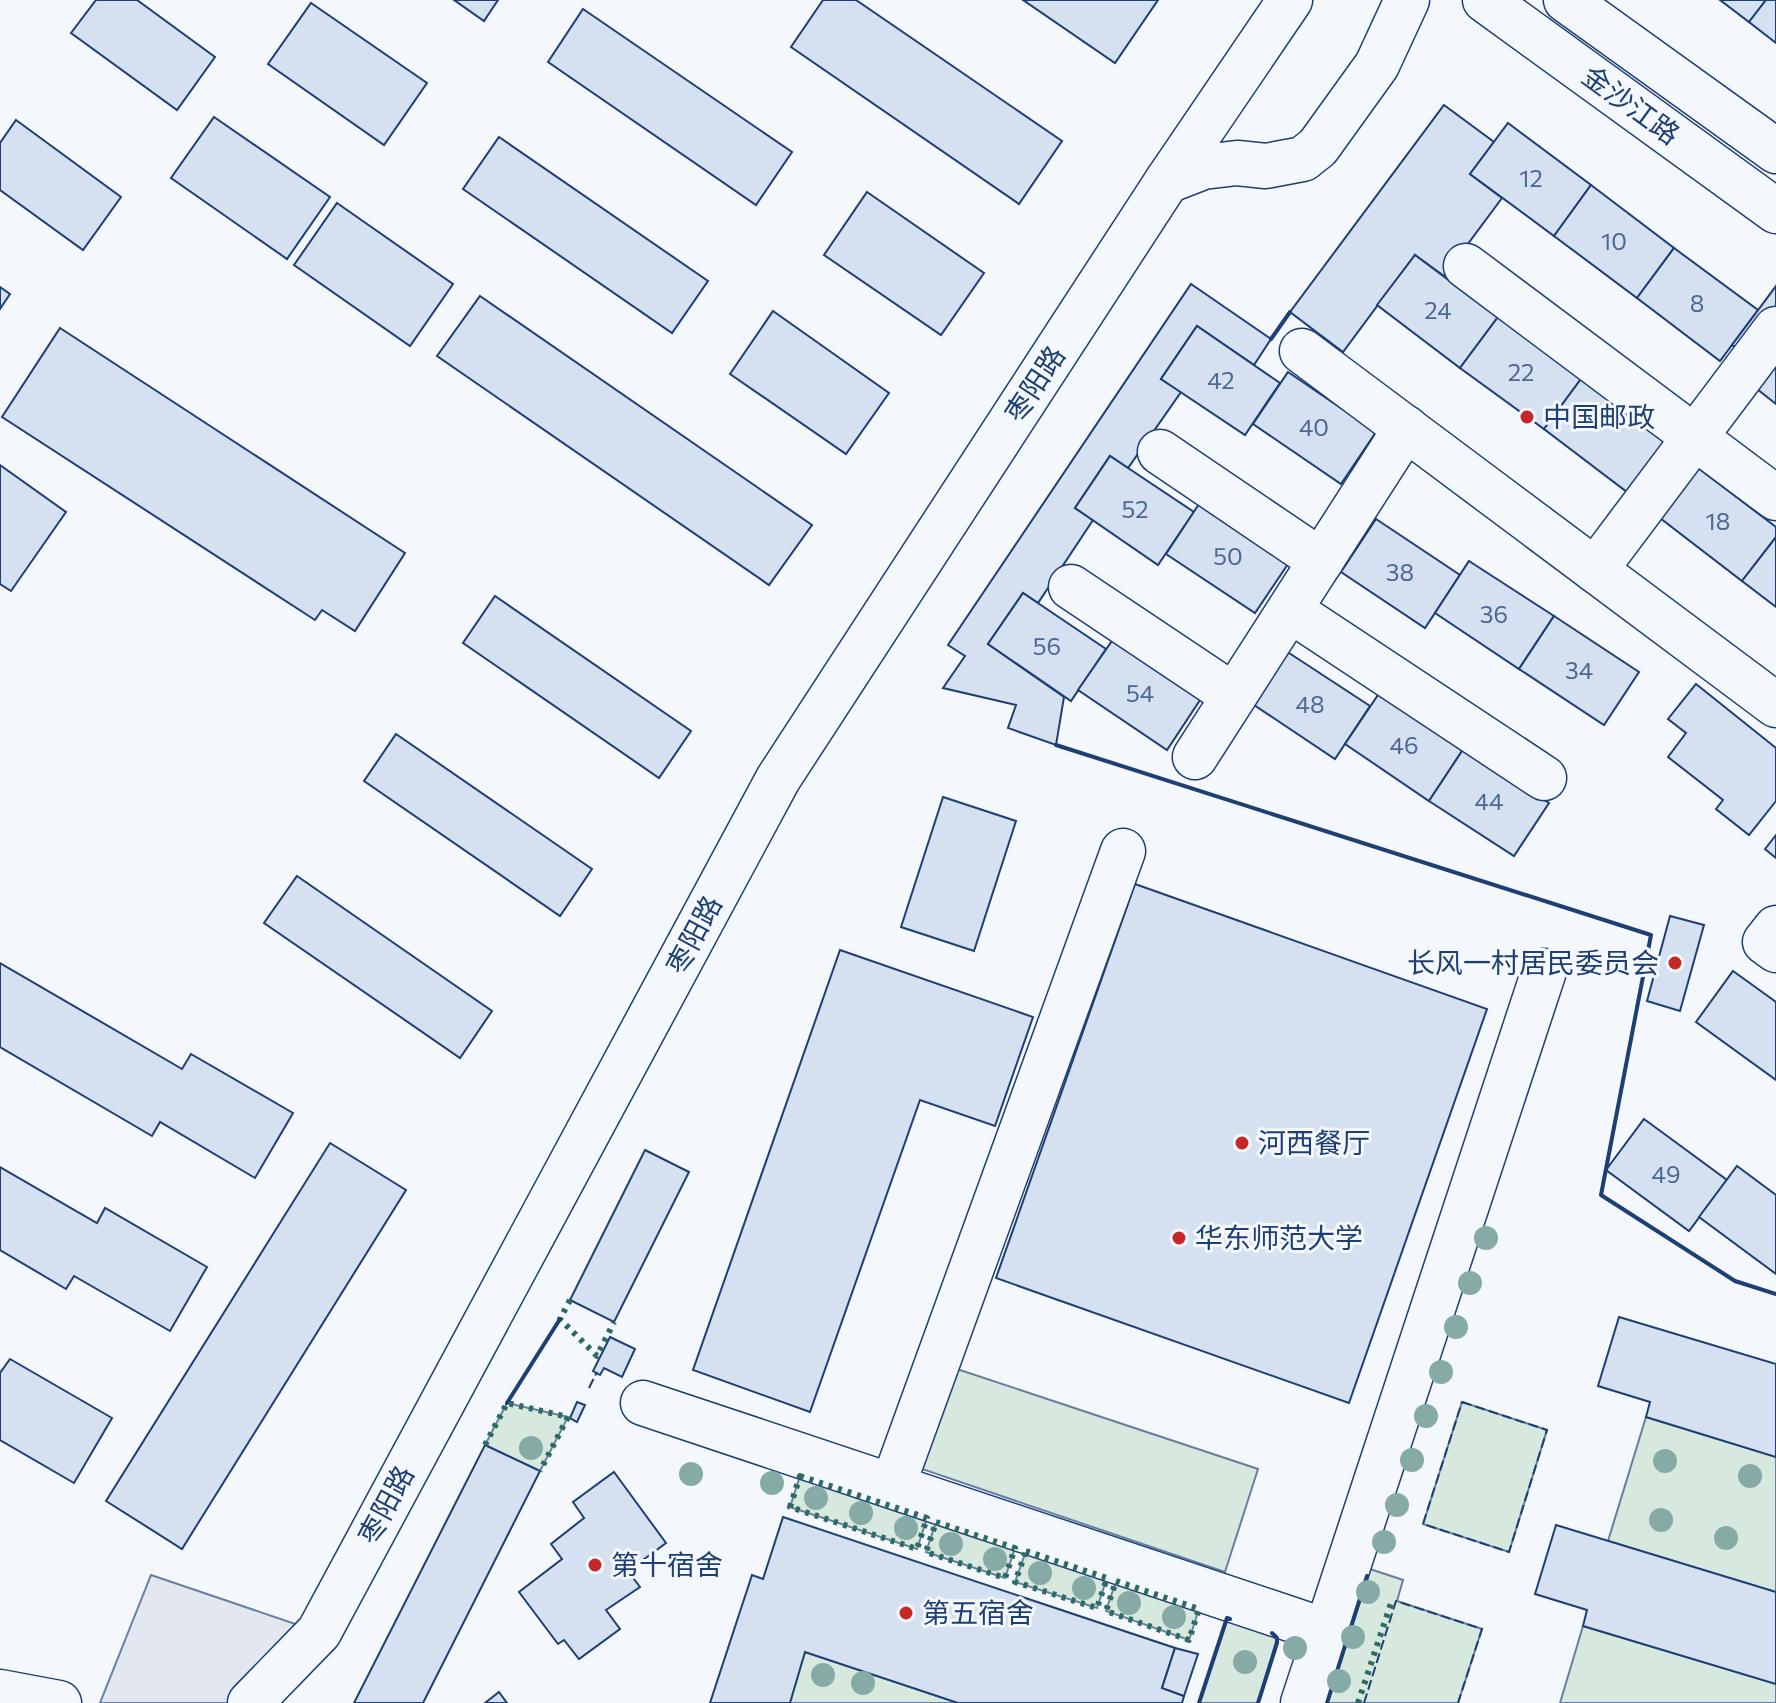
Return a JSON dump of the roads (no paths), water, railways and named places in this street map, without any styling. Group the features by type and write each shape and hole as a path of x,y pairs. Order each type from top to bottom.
{"street":[{"name":"枣阳路","path":"250,1703 319,1632 778,779 1167,181 1290,0"},
{"path":"1167,181 1203,167 1237,163 1266,166 1303,159 1318,147 1377,65 1407,0"},
{"name":"金沙江路","path":"1485,0 1776,211"},
{"name":"金沙江路","path":"1566,0 1776,151"},
{"path":"1466,266 1776,498"},
{"path":"1595,570 1776,329"},
{"path":"1302,351 1776,705"},
{"path":"1195,757 1406,428"},
{"path":"1160,452 1329,548"},
{"path":"1221,458 1329,548"},
{"path":"1079,575 1242,684"},
{"path":"1290,610 1544,778"},
{"path":"893,1485 1123,851"},
{"path":"1776,928 1765,942 1776,950"},
{"path":"1303,1703 1544,971"},
{"path":"643,1403 1326,1631"},
{"path":"0,1692 59,1703"}],"place":[{"name":"中国邮政","path":"1527,417"},
{"name":"长风一村居民委员会","path":"1675,963"},
{"name":"河西餐厅","path":"1242,1143"},
{"name":"华东师范大学","path":"1179,1238"},
{"name":"第十宿舍","path":"595,1565"},
{"name":"第五宿舍","path":"906,1613"}]}
